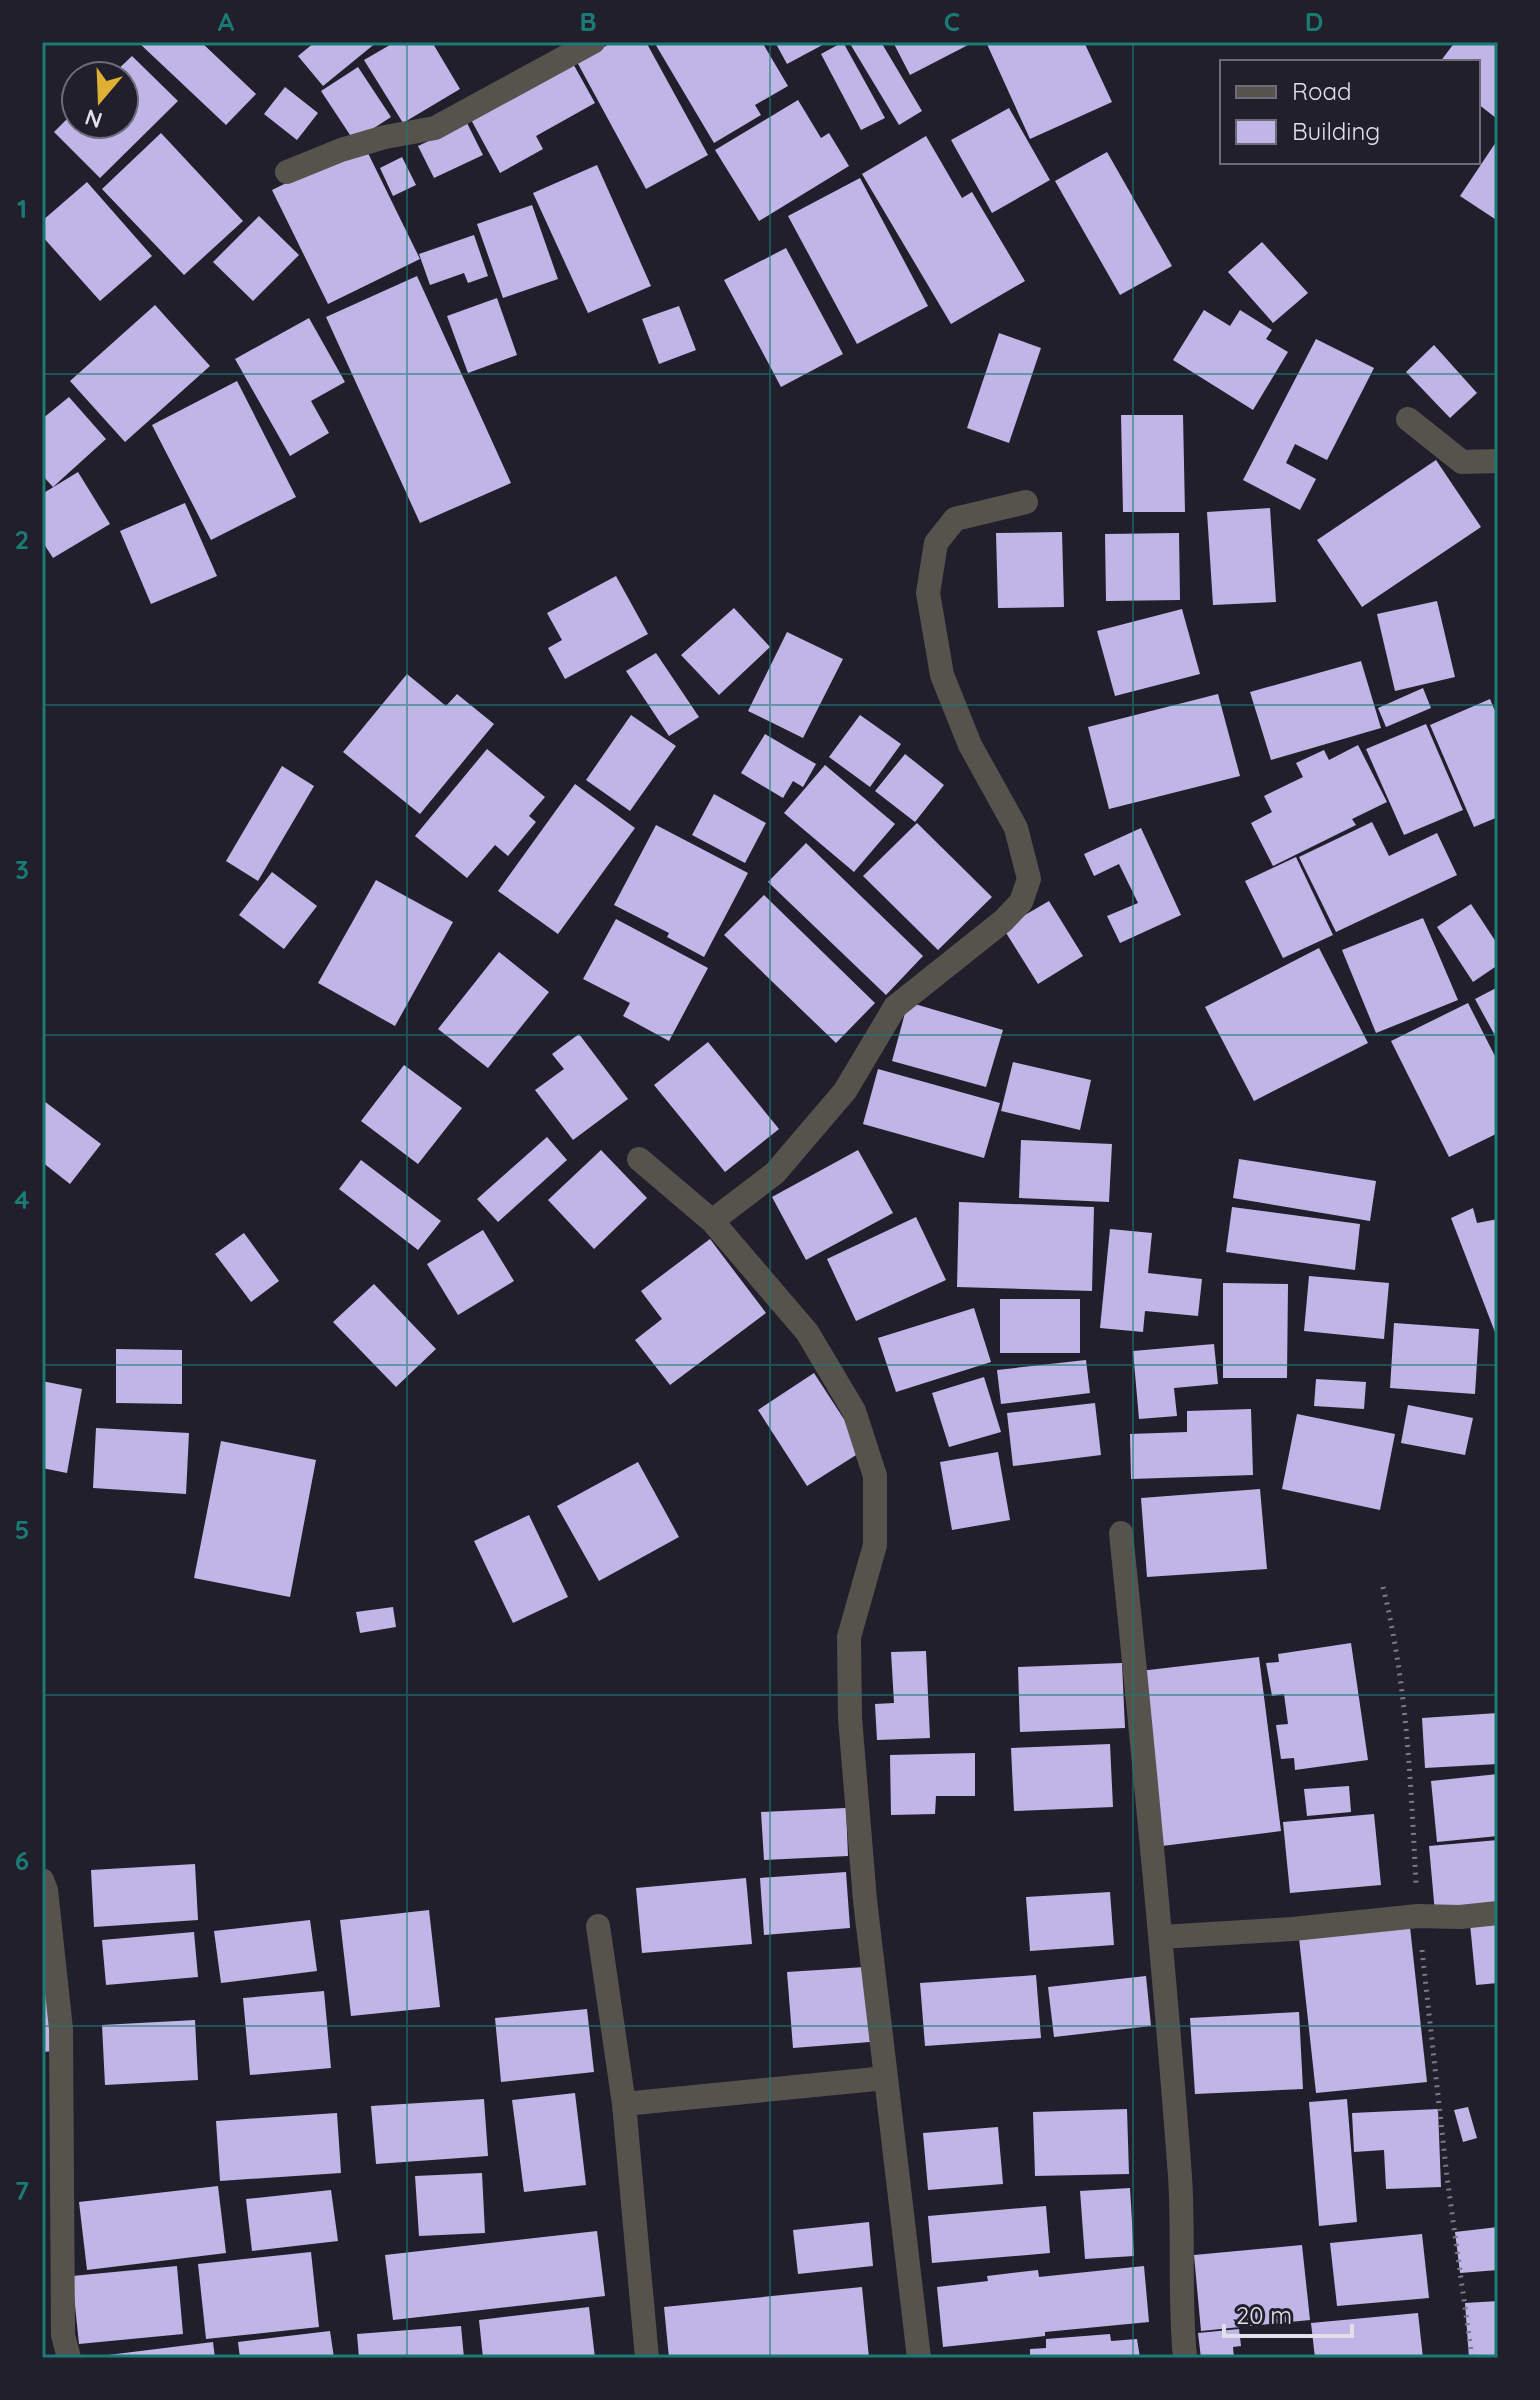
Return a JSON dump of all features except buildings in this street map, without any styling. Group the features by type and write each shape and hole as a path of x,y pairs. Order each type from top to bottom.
{"street":[{"path":"287,172 341,150 385,137 435,128 593,42"},
{"path":"1408,419 1462,462 1498,461"},
{"path":"712,1221 775,1173 845,1091 895,1007 1003,921 1021,902 1029,879 1016,828 970,745 942,675 928,593 936,543 955,519 1026,502"},
{"path":"639,1159 712,1221 807,1332 854,1411 875,1476 875,1545 849,1637 850,1691 865,1900 919,2358"},
{"path":"1121,1533 1157,1882 1180,2179 1181,2316 1185,2358"},
{"path":"42,1880 48,1903 61,2029 51,2078 58,2343"},
{"path":"1161,1937 1293,1929 1418,1916 1460,1917 1498,1913"},
{"path":"598,1926 624,2104 647,2358"},
{"path":"624,2104 886,2078"}],"path":[{"path":"1383,1587 1395,1635 1410,1761 1418,1916 1447,2177 1472,2358"}]}
